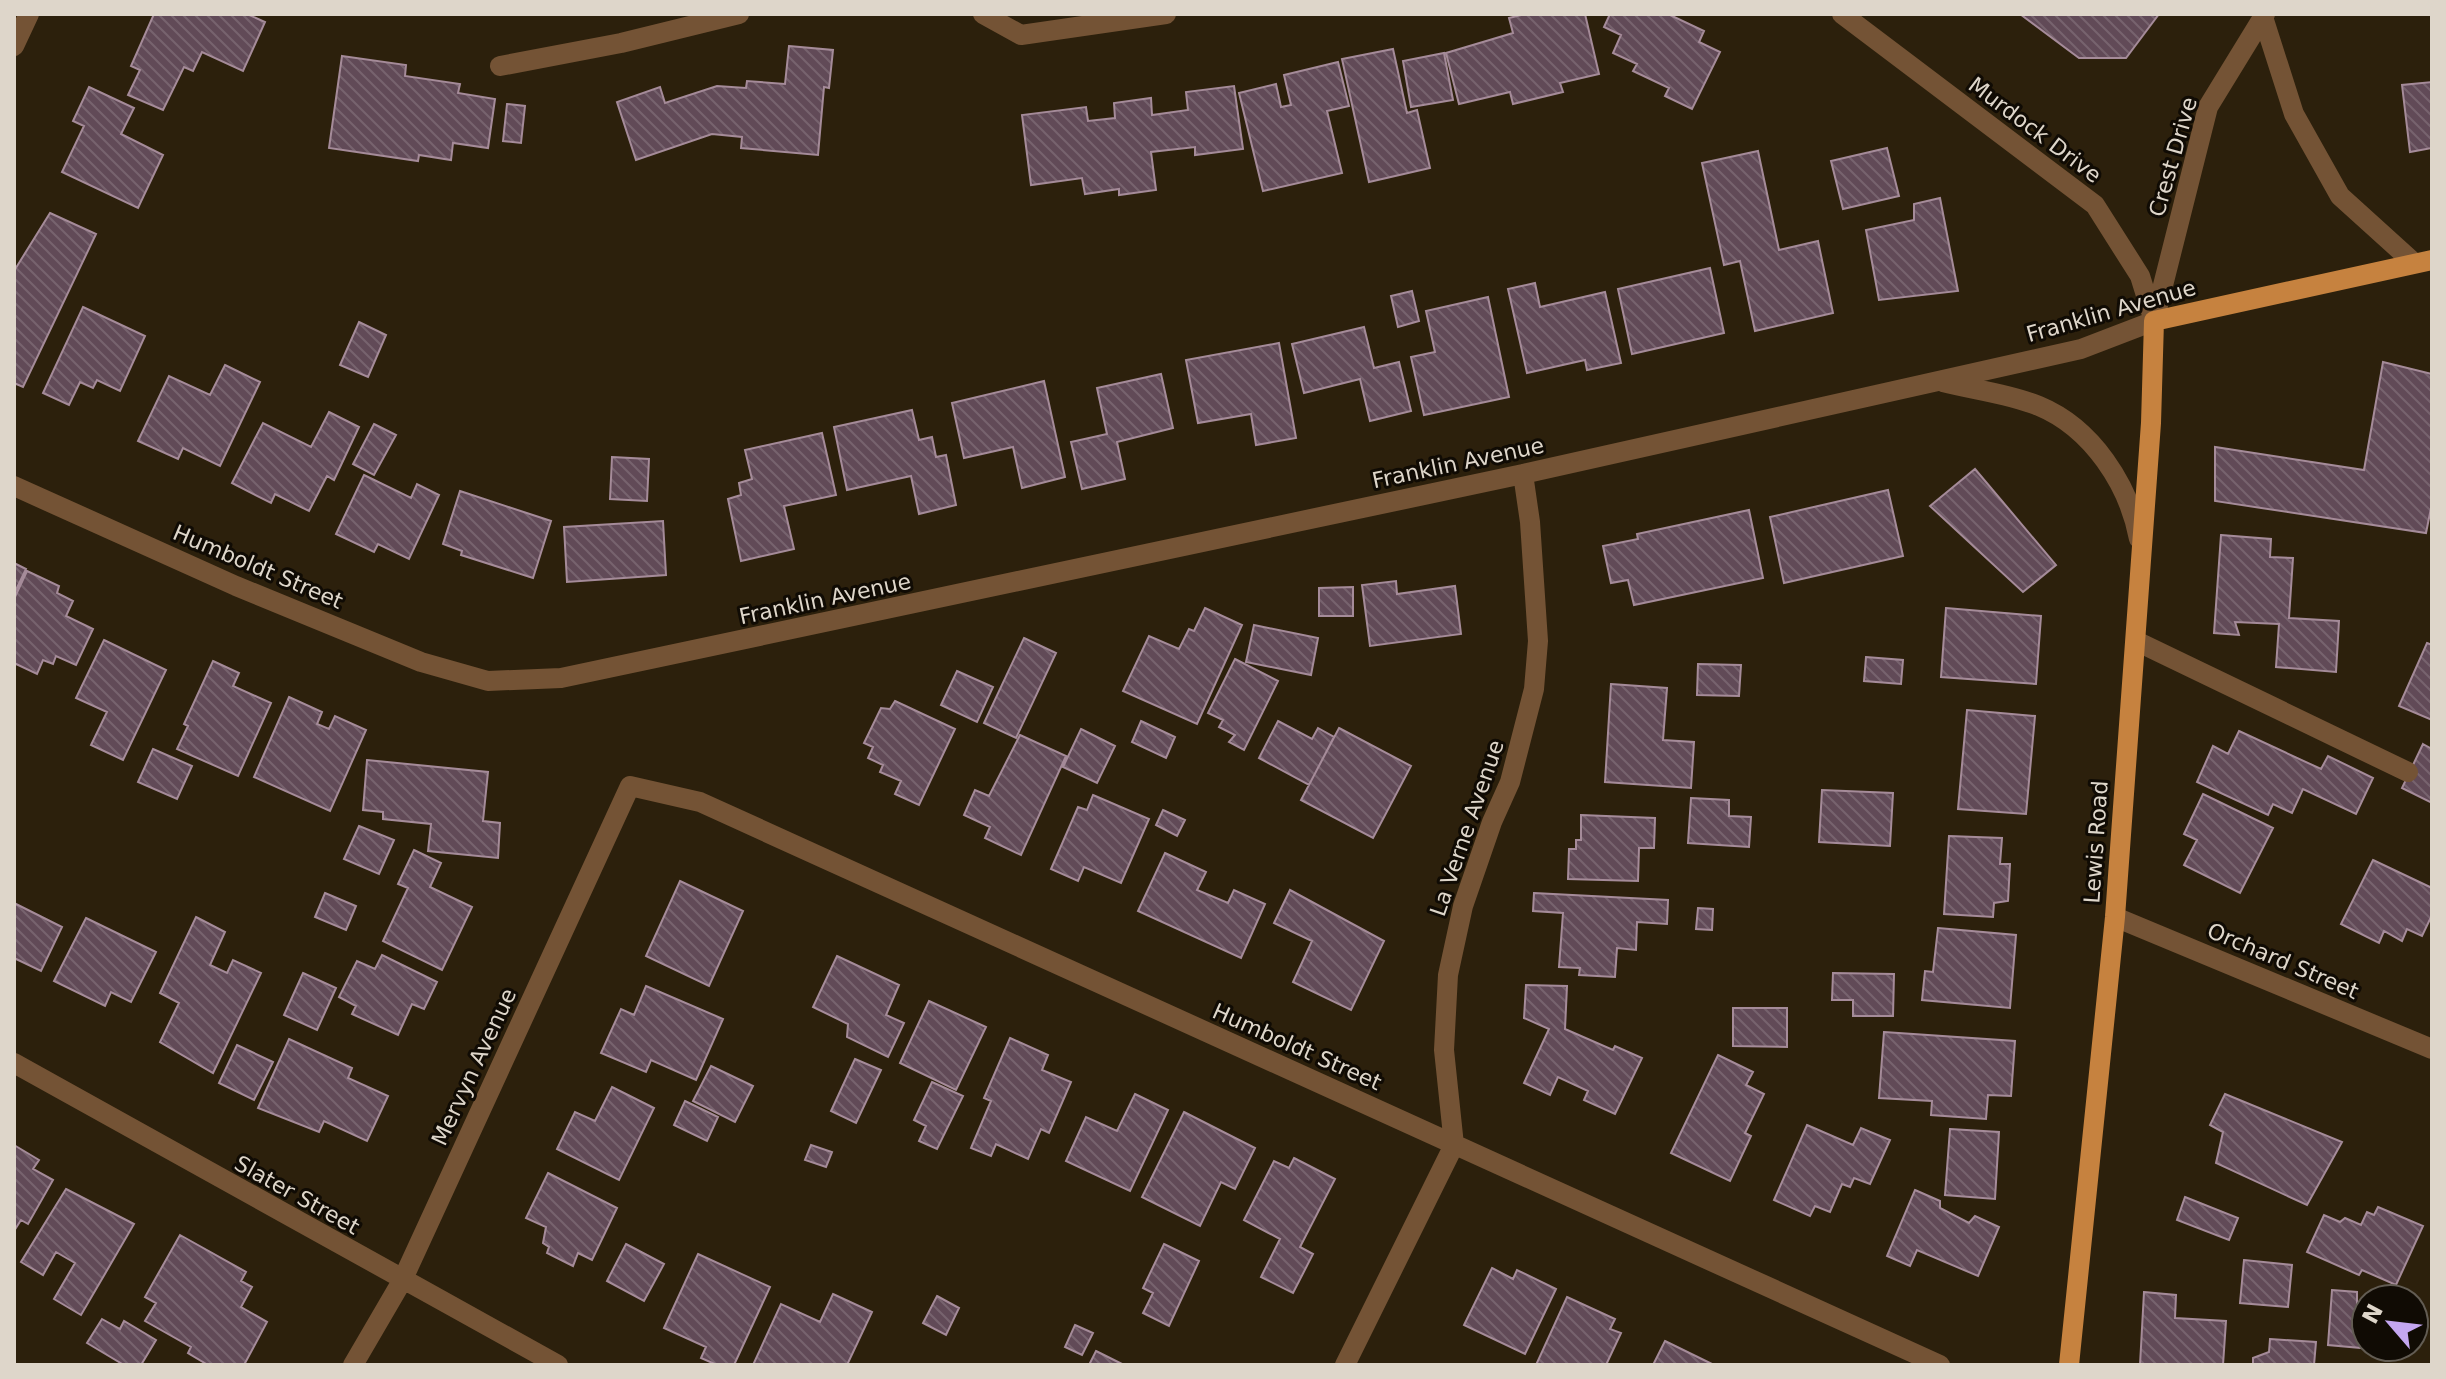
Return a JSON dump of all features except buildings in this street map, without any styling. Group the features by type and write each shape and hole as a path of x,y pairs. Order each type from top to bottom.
{"main road":[{"name":"Franklin Avenue","path":"2154,321 2423,262"},
{"name":"Lewis Road","path":"2069,1365 2115,917 2153,388 2154,321"}],"street":[{"path":"14,46 29,14"},
{"path":"500,66 621,43 739,14"},
{"path":"983,14 1021,35 1166,14"},
{"name":"Murdock Drive","path":"1842,14 2095,205 2140,276 2154,321"},
{"name":"Crest Drive","path":"2154,321 2208,107 2264,15"},
{"name":"Crest Drive","path":"2264,15 2294,114 2340,196 2423,262"},
{"name":"Franklin Avenue","path":"488,681 561,678 1523,474 2081,349 2154,321"},
{"path":"1936,381 2039,405 2076,426 2116,476 2133,507 2142,555"},
{"name":"La Verne Avenue","path":"1454,1145 1444,1050 1448,975 1463,906 1492,822 1510,782 1534,689 1538,641 1523,474"},
{"name":"Humboldt Street","path":"14,486 236,586 407,656 488,681"},
{"path":"2136,641 2408,772"},
{"name":"Humboldt Street","path":"630,786 700,802 1940,1365"},
{"name":"Mervyn Avenue","path":"353,1365 402,1281 630,786"},
{"name":"Orchard Street","path":"2115,917 2432,1049"},
{"name":"Slater Street","path":"14,1063 558,1365"},
{"path":"1345,1365 1454,1145"}]}
